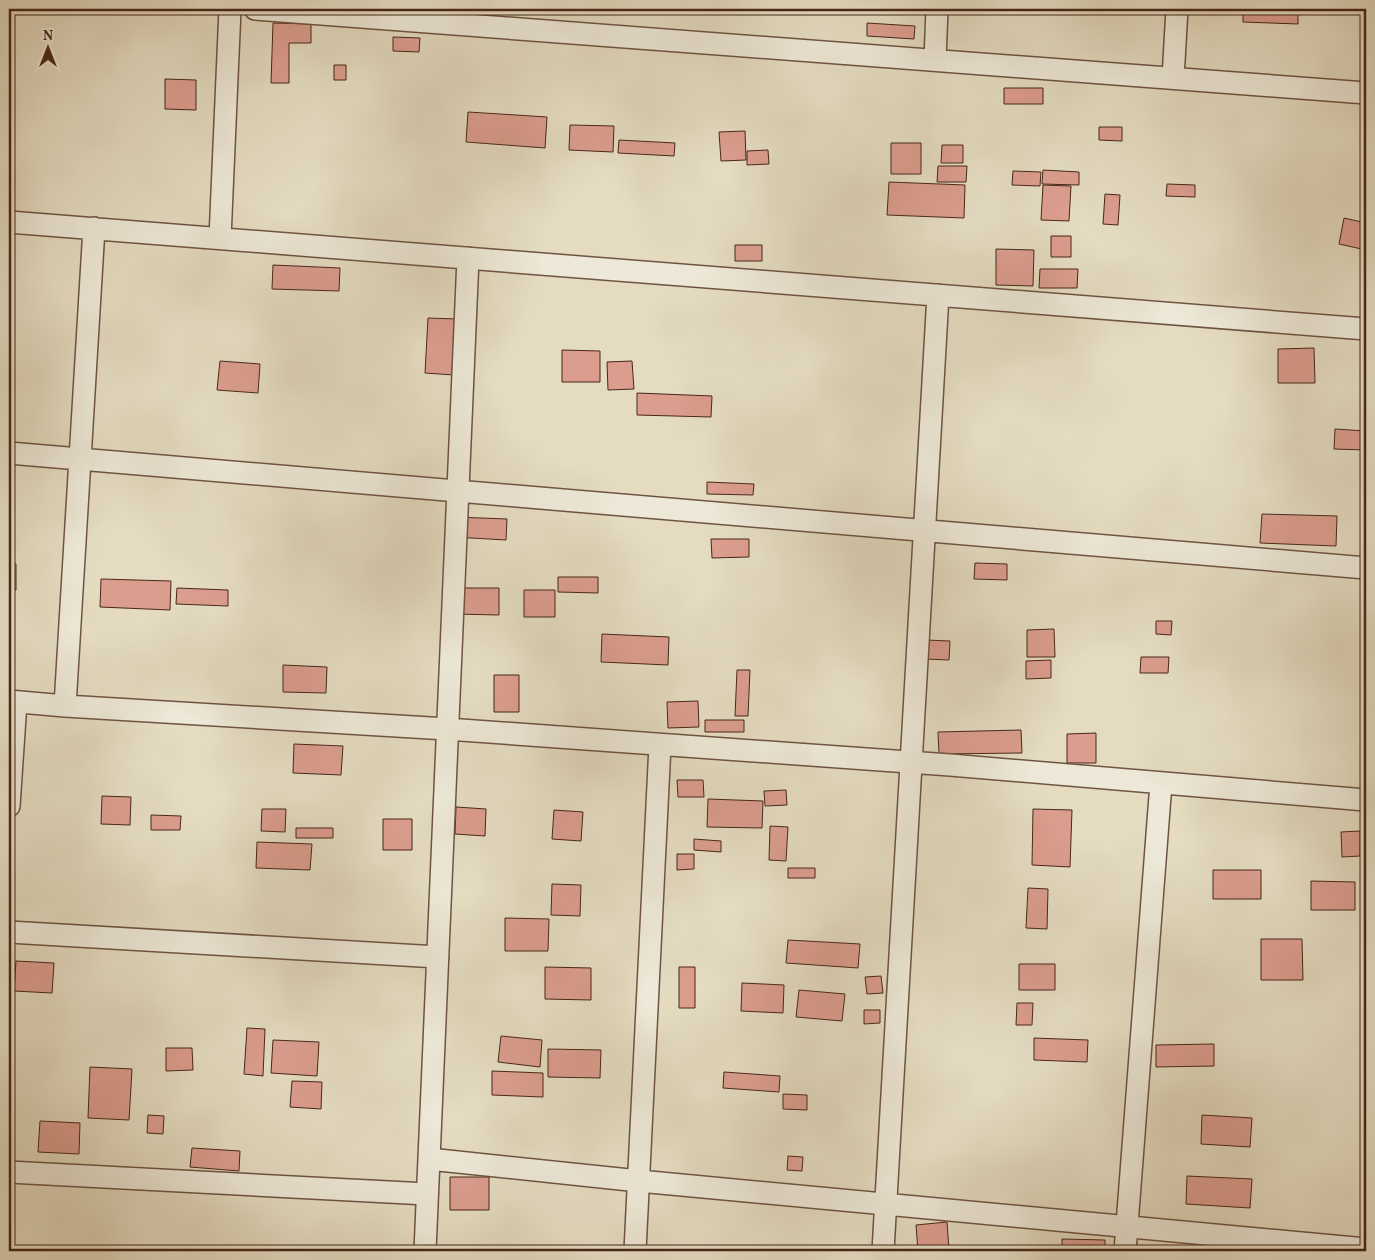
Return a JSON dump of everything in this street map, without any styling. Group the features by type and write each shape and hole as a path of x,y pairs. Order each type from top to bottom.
{"street":[{"path":"220,238 230,9"},
{"path":"256,9 474,17 935,60 1366,92"},
{"path":"935,60 937,9"},
{"path":"1173,78 1177,9"},
{"path":"9,222 1366,329"},
{"path":"65,706 94,228"},
{"path":"425,1251 468,258"},
{"path":"883,1251 938,295"},
{"path":"9,452 1366,568"},
{"path":"9,806 12,702 447,729 911,762 1366,800"},
{"path":"635,1251 660,745"},
{"path":"1125,1251 1161,783"},
{"path":"9,932 438,957"},
{"path":"429,1159 1358,1250"},
{"path":"9,1172 428,1194"}],"building":[{"path":"1243,9 1298,9 1298,24 1243,22"},
{"path":"273,23 311,24 311,43 289,43 289,83 271,83"},
{"path":"867,23 915,26 914,39 867,36"},
{"path":"393,37 420,38 419,52 393,51"},
{"path":"334,65 346,65 346,80 334,80"},
{"path":"165,79 196,80 196,110 165,109"},
{"path":"1004,88 1043,88 1043,104 1004,104"},
{"path":"468,112 547,117 545,148 466,142"},
{"path":"570,125 614,126 613,152 569,150"},
{"path":"1099,127 1122,127 1122,141 1099,140"},
{"path":"745,131 746,160 721,161 719,132"},
{"path":"619,140 675,143 674,156 618,153"},
{"path":"891,143 921,143 921,174 891,174"},
{"path":"942,145 963,145 963,163 941,163"},
{"path":"768,150 769,164 747,165 747,151"},
{"path":"938,166 967,166 966,182 937,182"},
{"path":"1043,170 1079,172 1079,185 1042,184"},
{"path":"1013,171 1041,172 1040,186 1012,185"},
{"path":"889,182 965,185 964,218 887,215"},
{"path":"1167,184 1195,185 1195,197 1166,196"},
{"path":"1043,185 1071,186 1069,221 1041,220"},
{"path":"1105,194 1120,195 1118,225 1103,224"},
{"path":"1344,218 1366,223 1366,250 1339,244"},
{"path":"1051,236 1071,236 1071,257 1051,257"},
{"path":"735,245 762,245 762,261 735,261"},
{"path":"996,249 1034,250 1033,286 996,285"},
{"path":"273,265 340,268 339,291 272,289"},
{"path":"1040,269 1078,269 1077,288 1039,288"},
{"path":"428,318 457,319 454,375 425,373"},
{"path":"1314,348 1315,383 1278,383 1278,349"},
{"path":"562,350 600,351 600,382 562,382"},
{"path":"220,361 260,364 258,393 217,390"},
{"path":"632,361 634,389 608,390 607,362"},
{"path":"637,393 712,396 711,417 637,415"},
{"path":"1335,429 1366,431 1366,450 1334,449"},
{"path":"707,482 754,484 753,495 707,494"},
{"path":"1262,514 1337,516 1336,546 1260,543"},
{"path":"455,517 507,519 506,540 454,537"},
{"path":"711,539 749,539 749,557 712,558"},
{"path":"9,563 16,564 16,590 9,590"},
{"path":"975,563 1007,564 1007,580 974,579"},
{"path":"558,577 598,577 598,593 558,592"},
{"path":"101,579 171,581 170,610 100,607"},
{"path":"177,588 228,590 228,606 176,604"},
{"path":"455,588 499,588 499,615 454,614"},
{"path":"524,590 555,590 555,617 524,617"},
{"path":"1156,621 1172,621 1171,635 1156,634"},
{"path":"1054,629 1055,657 1027,657 1027,630"},
{"path":"602,634 669,637 668,665 601,662"},
{"path":"926,640 950,641 949,660 925,659"},
{"path":"1141,657 1169,657 1168,673 1140,673"},
{"path":"9,659 14,659 14,673 9,673"},
{"path":"1051,660 1051,678 1026,679 1026,661"},
{"path":"283,665 327,667 326,693 283,692"},
{"path":"737,670 750,670 748,716 735,716"},
{"path":"494,675 519,675 519,712 494,712"},
{"path":"698,701 699,727 668,728 667,702"},
{"path":"705,720 744,720 744,732 705,732"},
{"path":"1021,730 1022,753 939,754 938,732"},
{"path":"1096,733 1096,763 1067,763 1067,734"},
{"path":"294,744 343,746 341,775 293,773"},
{"path":"677,780 703,780 704,797 678,797"},
{"path":"786,790 787,805 765,806 764,791"},
{"path":"102,796 131,797 130,825 101,824"},
{"path":"708,799 763,801 762,828 707,827"},
{"path":"456,807 486,809 485,836 455,834"},
{"path":"262,809 286,809 285,832 261,831"},
{"path":"1033,809 1072,810 1070,867 1032,865"},
{"path":"554,810 583,812 581,841 552,839"},
{"path":"151,815 181,816 180,830 151,830"},
{"path":"383,819 412,819 412,850 383,850"},
{"path":"770,826 788,827 786,861 769,860"},
{"path":"296,828 333,828 333,838 296,838"},
{"path":"1360,831 1360,856 1342,857 1341,832"},
{"path":"694,839 721,841 721,852 694,850"},
{"path":"257,842 312,844 310,870 256,868"},
{"path":"677,854 694,854 694,869 677,870"},
{"path":"788,868 815,868 815,878 788,878"},
{"path":"1213,870 1261,870 1261,899 1213,899"},
{"path":"1311,881 1355,882 1355,910 1311,910"},
{"path":"552,884 581,885 580,916 551,915"},
{"path":"1028,888 1048,889 1047,929 1026,928"},
{"path":"505,918 549,919 548,951 505,951"},
{"path":"1261,939 1302,939 1303,980 1261,980"},
{"path":"788,940 860,944 858,968 786,963"},
{"path":"16,961 54,963 52,993 14,991"},
{"path":"1019,964 1055,964 1055,990 1019,990"},
{"path":"545,967 591,968 591,1000 545,999"},
{"path":"679,967 695,967 695,1008 679,1008"},
{"path":"881,976 883,993 867,994 865,977"},
{"path":"742,983 784,985 783,1013 741,1011"},
{"path":"799,990 845,994 842,1021 796,1017"},
{"path":"1017,1003 1033,1003 1032,1025 1016,1025"},
{"path":"864,1010 880,1010 880,1023 864,1024"},
{"path":"247,1028 265,1029 263,1076 244,1074"},
{"path":"501,1036 542,1040 540,1067 498,1062"},
{"path":"1034,1038 1088,1040 1087,1062 1034,1060"},
{"path":"273,1040 319,1042 317,1076 271,1073"},
{"path":"1214,1044 1214,1066 1156,1067 1156,1045"},
{"path":"166,1048 192,1048 193,1070 166,1071"},
{"path":"548,1049 601,1050 600,1078 548,1077"},
{"path":"90,1067 132,1069 129,1120 88,1118"},
{"path":"492,1071 543,1073 543,1097 492,1095"},
{"path":"724,1072 780,1076 779,1092 723,1088"},
{"path":"292,1081 322,1082 321,1109 290,1107"},
{"path":"783,1094 807,1095 807,1110 783,1109"},
{"path":"148,1115 164,1116 163,1134 147,1133"},
{"path":"1202,1115 1252,1118 1250,1147 1201,1144"},
{"path":"40,1121 80,1123 79,1154 38,1152"},
{"path":"192,1148 240,1151 239,1171 190,1167"},
{"path":"788,1156 803,1157 802,1171 787,1170"},
{"path":"1187,1176 1252,1179 1250,1208 1186,1204"},
{"path":"450,1177 489,1177 489,1210 450,1210"},
{"path":"947,1222 949,1249 918,1251 916,1225"},
{"path":"1062,1239 1105,1240 1105,1251 1062,1251"}]}
